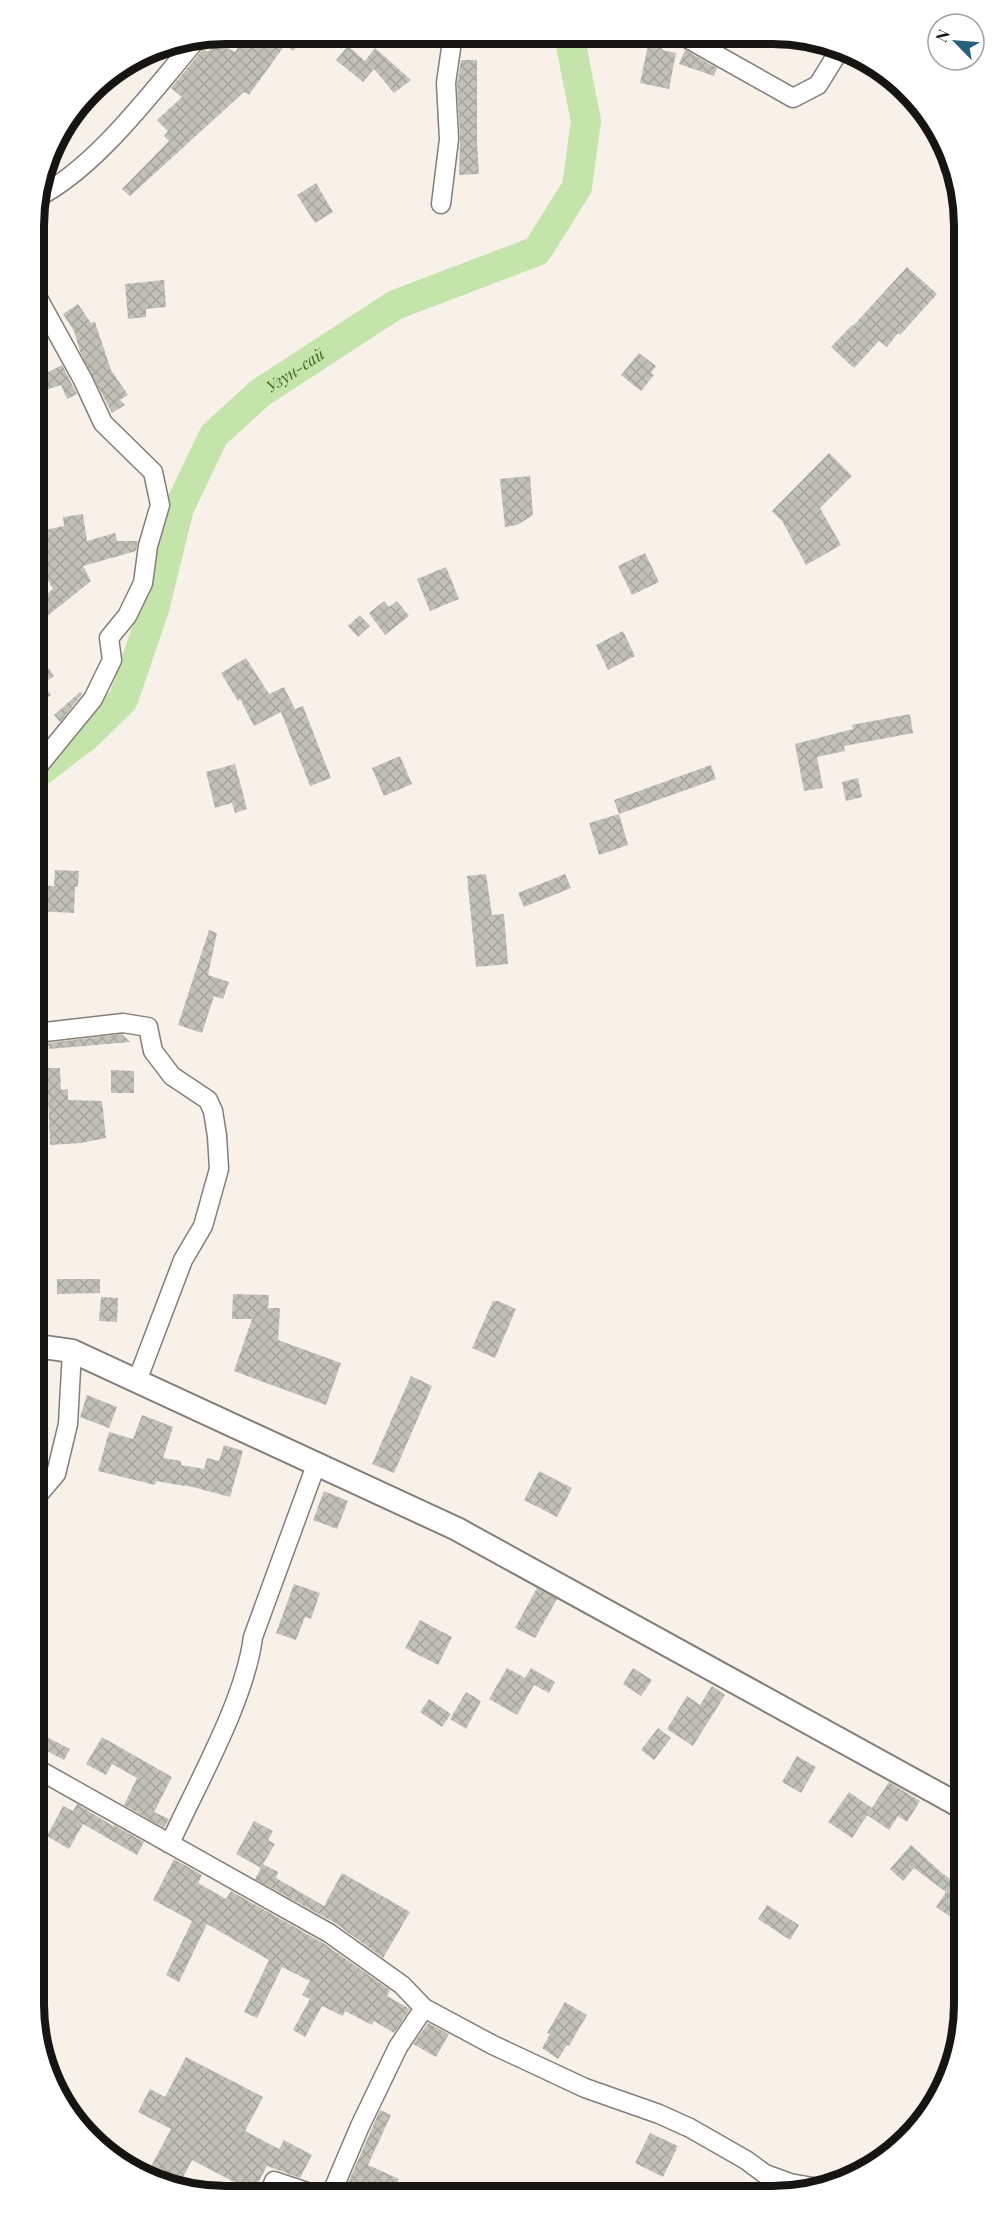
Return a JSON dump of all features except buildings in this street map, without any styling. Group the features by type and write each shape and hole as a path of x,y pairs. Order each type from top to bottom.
{"street":[{"path":"441,204 449,139 446,82 452,44"},
{"path":"697,44 793,98 818,85 836,55"},
{"path":"47,192 56,188 114,136 190,47"},
{"path":"44,309 83,380 103,423 153,472 160,505 148,546 143,583 127,616 109,638 112,660 93,699 44,759"},
{"path":"44,1032 123,1023 148,1027 153,1052 165,1068 172,1076 208,1100 213,1111 219,1168 203,1226 183,1260 137,1382"},
{"path":"44,1347 72,1351 457,1529 954,1802"},
{"path":"44,1488 56,1473 68,1424 72,1351"},
{"path":"168,1843 230,1713 250,1655 253,1637 316,1465"},
{"path":"44,1773 329,1933 402,1985 424,2008 493,2045 585,2088 659,2114 690,2128 746,2160 765,2174 796,2184"},
{"path":"335,2186 398,2047 424,2008"},
{"path":"272,2186 274,2181 289,2186"}],"waterway":[{"name":"Узун-сай","path":"44,768 86,736 123,700 154,609 179,508 214,435 260,393 395,305 537,251 577,187 586,121 571,44"}]}
